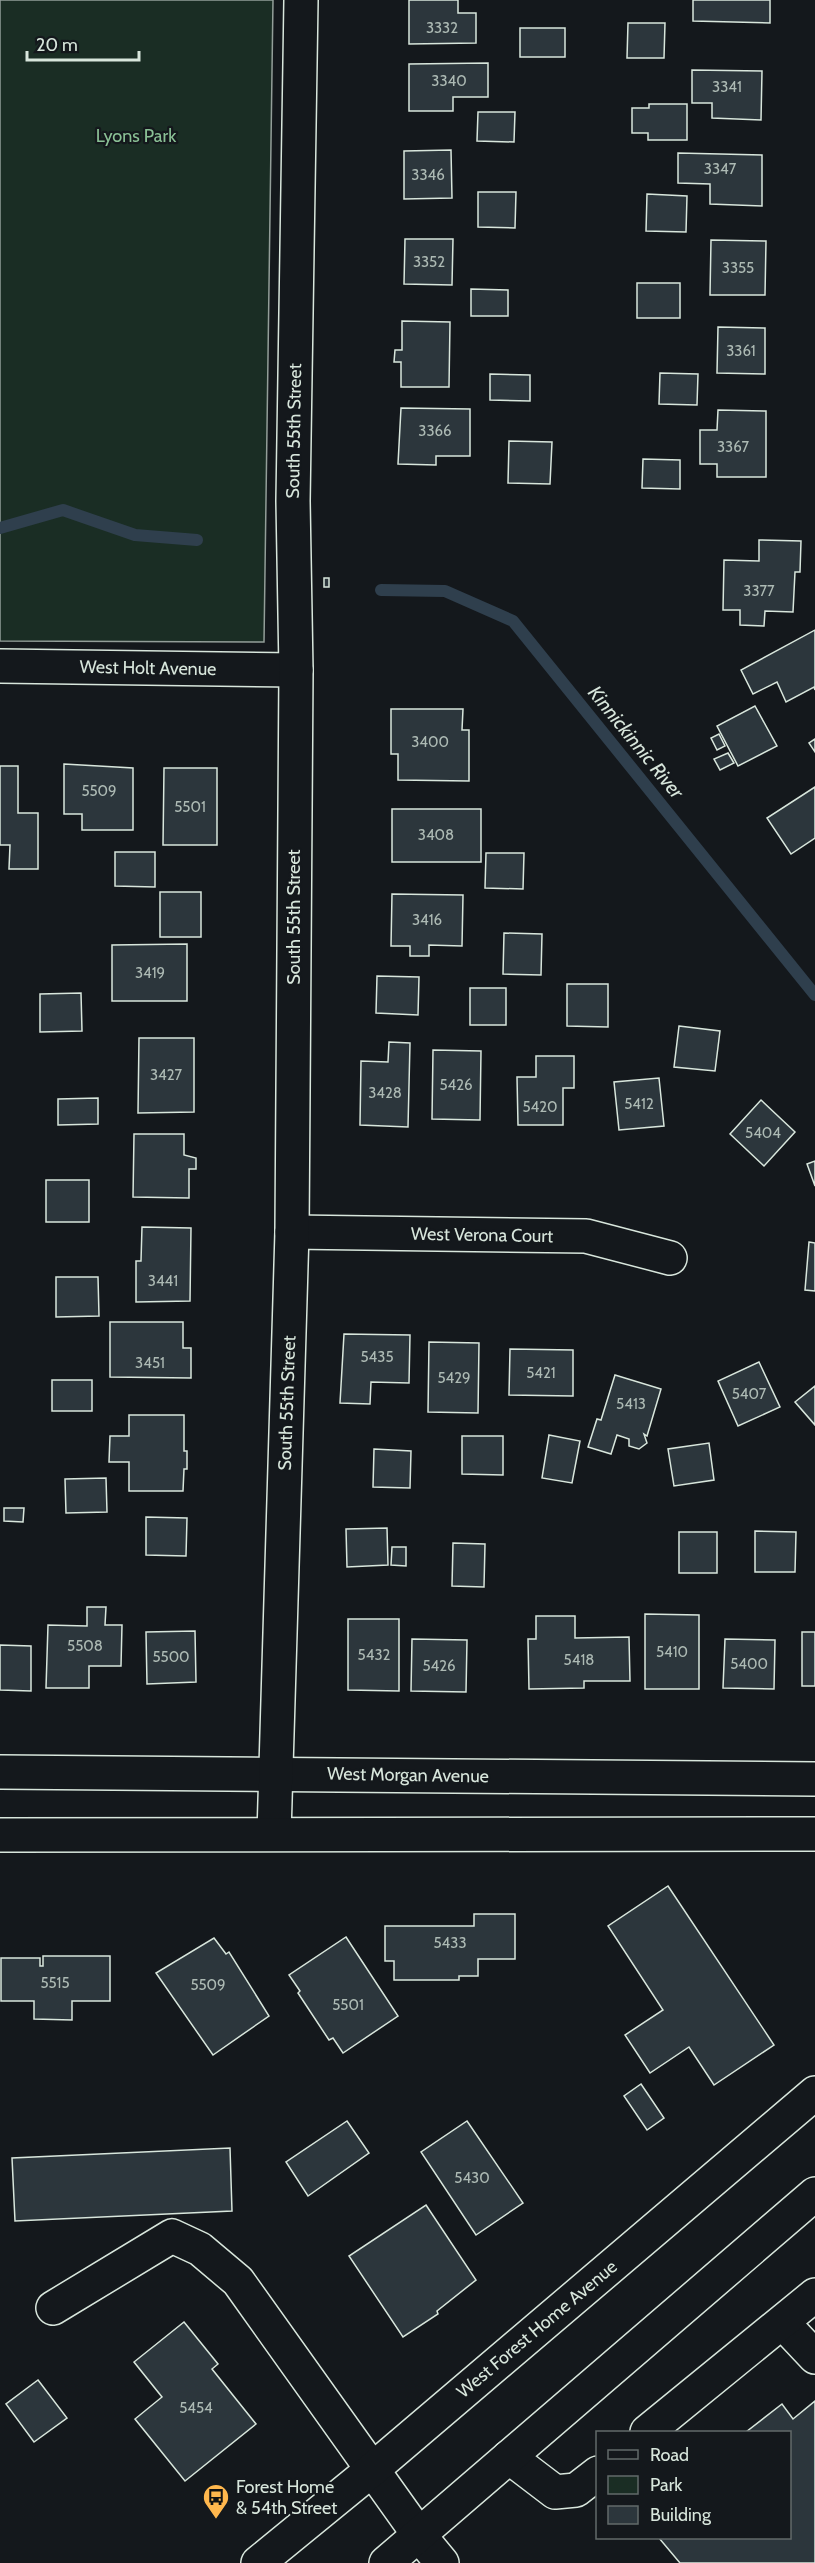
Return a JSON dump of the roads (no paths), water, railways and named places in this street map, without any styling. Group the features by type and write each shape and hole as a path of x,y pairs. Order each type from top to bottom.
{"street":[{"name":"South 55th Street","path":"274,1834 292,1232 296,670 293,501 301,0"},
{"name":"West Holt Avenue","path":"0,666 296,670"},
{"name":"West Verona Court","path":"292,1232 586,1236 670,1258"},
{"name":"West Morgan Avenue","path":"0,1772 815,1779"},
{"path":"0,1835 815,1834"},
{"name":"West Forest Home Avenue","path":"258,2563 373,2469 815,2093"},
{"path":"386,2563 815,2193"},
{"path":"53,2308 172,2236 200,2249 238,2281 419,2535 442,2563"},
{"path":"649,2431 815,2295"},
{"path":"783,2323 815,2357"},
{"path":"509,2457 555,2492 576,2490 596,2474"}],"waterway":[{"name":"Kinnickinnic River","path":"0,528 63,510 135,535 197,540"},
{"name":"Kinnickinnic River","path":"381,590 445,591 513,621 815,995"}],"place":[{"name":"Forest Home & 54th Street","path":"216,2520"}],"park label":[{"name":"Lyons Park","path":"136,136"}]}
